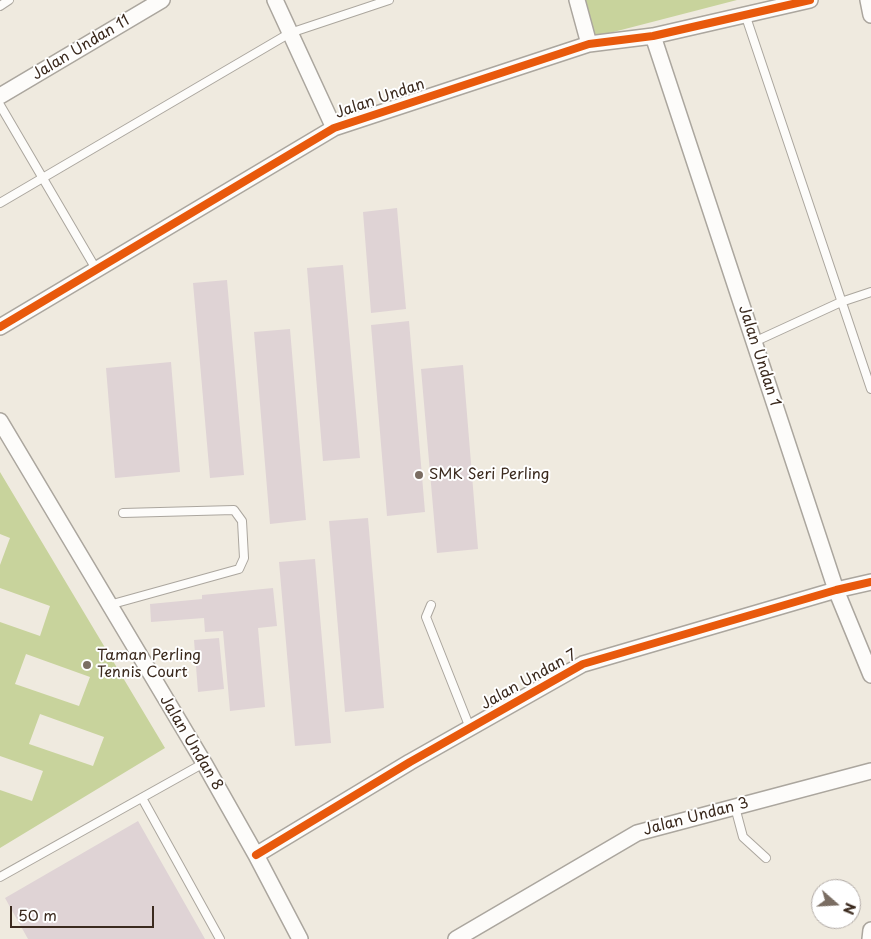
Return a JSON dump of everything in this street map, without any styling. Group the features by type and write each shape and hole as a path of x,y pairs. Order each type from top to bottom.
{"street":[{"name":"Jalan Undan 11","path":"0,96 162,0"},
{"path":"275,0 334,128"},
{"path":"577,0 589,44"},
{"name":"Jalan Undan","path":"0,327 334,128 589,44 653,36 810,0"},
{"path":"868,0 871,15"},
{"name":"Jalan Undan 1","path":"653,36 836,590 871,674"},
{"name":"Jalan Undan 8","path":"0,421 204,763 256,854 300,939"},
{"name":"Jalan Undan 7","path":"256,854 583,664 836,590 871,582"},
{"name":"Jalan Undan 3","path":"456,939 637,833 871,771"},
{"path":"870,939 871,930"}],"lane":[{"path":"0,6 10,0"},
{"path":"0,203 290,33 390,0"},
{"path":"744,14 871,389"},
{"path":"0,105 96,270"},
{"path":"754,342 841,302 871,292"},
{"path":"109,605 239,569 244,558 242,521 234,510 123,513"},
{"path":"431,606 426,617 470,728"},
{"path":"0,877 204,763"},
{"path":"142,798 220,939"},
{"path":"735,807 743,837 766,858"}],"green space":[{"path":"583,0 737,0 594,37"},
{"name":"Taman Perling Tennis Court","path":"0,472 165,748 0,848 0,790 32,801 43,771 0,756 0,622 40,636 50,606 0,588 0,565 10,538 0,534","holes":["26,654 90,677 79,706 15,684","40,714 104,737 93,766 29,744"]}],"building":[{"path":"397,208 406,309 371,313 363,212"},
{"path":"343,265 360,458 323,461 307,268"},
{"path":"227,280 244,475 210,478 193,283"},
{"path":"409,321 425,512 387,516 371,325"},
{"path":"290,329 306,520 270,524 254,332"},
{"path":"171,362 180,472 115,478 106,368"},
{"path":"463,365 478,549 437,553 421,369"},
{"path":"368,518 384,708 345,712 329,521"},
{"path":"315,559 331,743 295,746 279,562"},
{"path":"273,588 277,626 258,628 265,707 230,711 223,631 205,632 204,618 151,622 150,604 202,599 202,595"},
{"path":"219,638 224,689 198,692 194,640"},
{"path":"138,821 205,939 28,939 5,898"}],"cycle path":[{"path":"0,327 334,128 589,44 653,36 810,0"},
{"path":"256,855 410,762 583,664 836,590 871,582"}],"place":[{"name":"SMK Seri Perling","path":"419,475"},
{"name":"Taman Perling Tennis Court","path":"87,665"}]}
